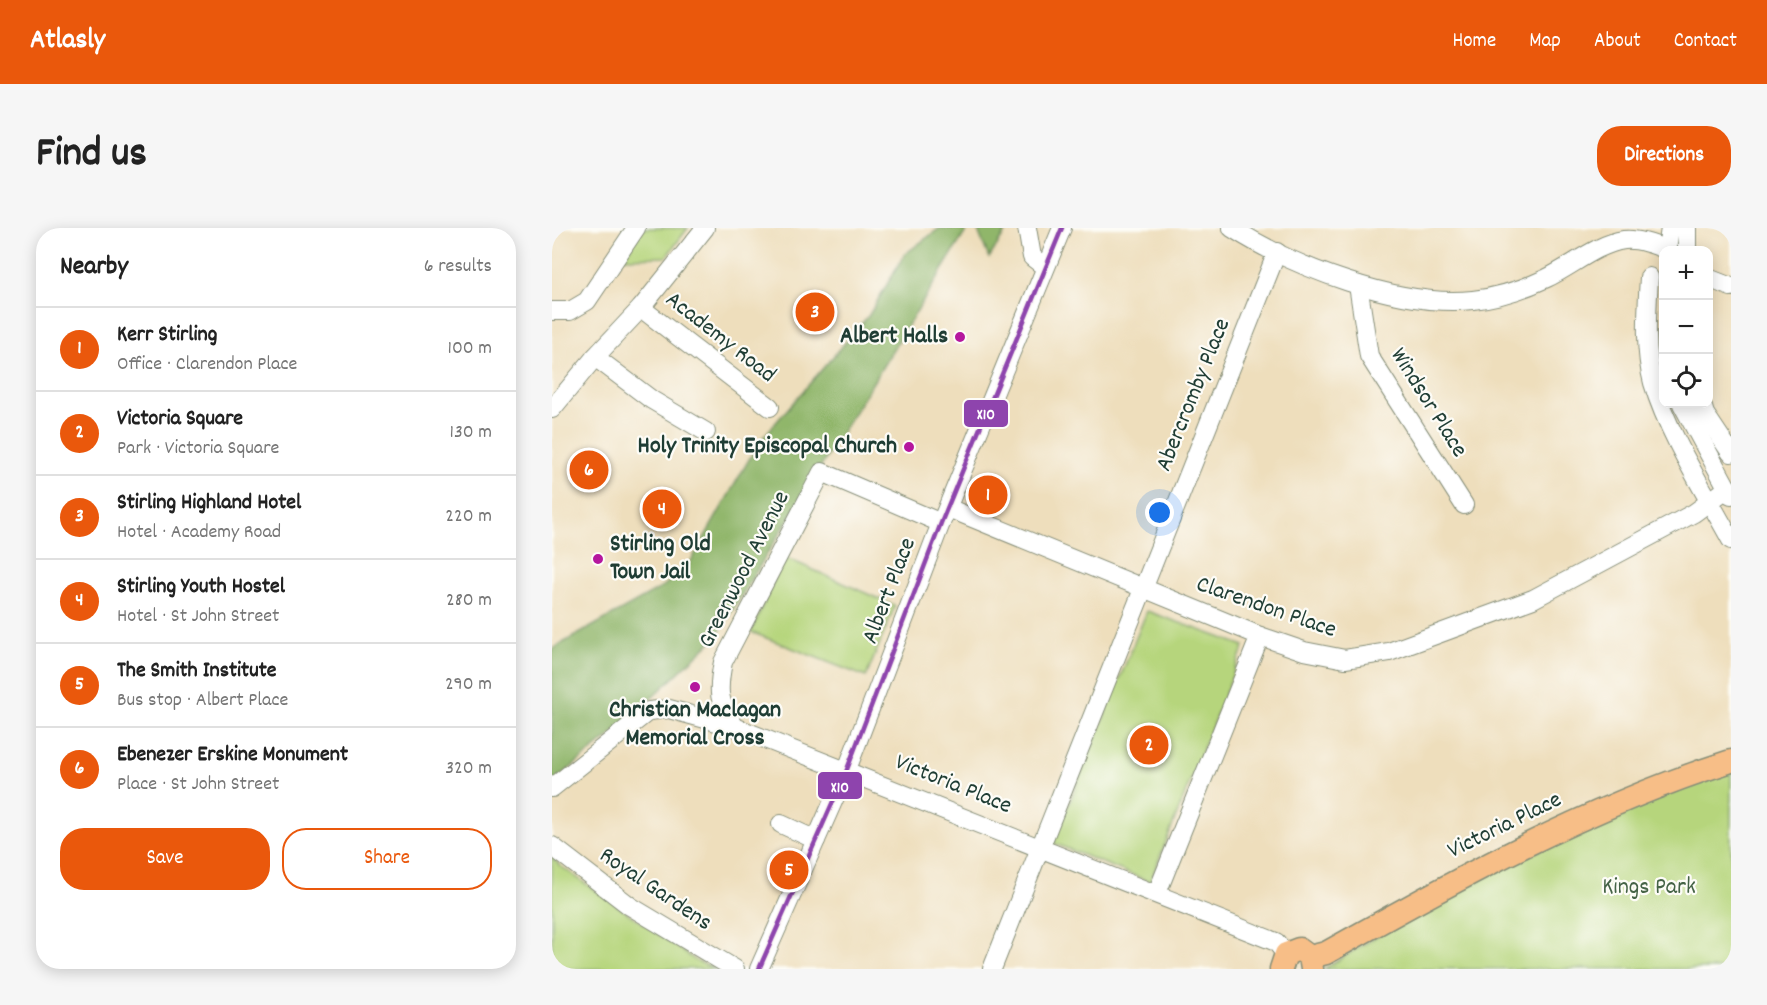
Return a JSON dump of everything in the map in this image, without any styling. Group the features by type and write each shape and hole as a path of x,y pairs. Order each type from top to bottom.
{"main road":[{"name":"Victoria Place","path":"1311,963 1468,873 1542,835 1628,798 1731,760"},
{"path":"1284,961 1299,949 1311,963"}],"street":[{"path":"552,311 570,311 587,301 636,228"},
{"path":"552,409 595,357 641,308 705,228"},
{"path":"1027,228 1032,257 1046,267"},
{"name":"Albert Place","path":"759,969 846,772 945,516 1062,228"},
{"path":"1232,228 1277,252 1358,285 1444,302 1474,300 1513,292 1613,243 1628,239 1659,248"},
{"path":"1668,246 1670,228"},
{"path":"1687,246 1688,228"},
{"name":"Abercromby Place","path":"992,969 1277,252"},
{"path":"1649,278 1647,316 1653,381 1664,413 1731,540"},
{"path":"1713,280 1731,287"},
{"name":"Windsor Place","path":"1358,285 1369,356 1464,505"},
{"name":"Academy Road","path":"641,308 770,407"},
{"path":"595,357 652,400 706,432"},
{"path":"1684,408 1729,492"},
{"path":"1703,408 1731,453"},
{"name":"Clarendon Place","path":"822,472 1142,589 1260,636 1304,651 1345,659 1389,652 1533,599 1684,519 1709,500 1729,492"},
{"name":"Greenwood Avenue","path":"735,727 724,711 717,690 723,662 822,472"},
{"path":"1260,636 1157,893 1276,942 1284,961"},
{"path":"552,788 649,711 669,709 735,727"},
{"name":"Victoria Place","path":"735,727 1157,893"},
{"path":"781,824 816,840"},
{"name":"Royal Gardens","path":"552,846 630,906 735,969"}],"green space":[{"path":"643,228 688,228 666,257 623,258"},
{"path":"940,228 968,228 716,637 620,728 552,783 552,649 661,588 688,566 759,442 869,315 905,254"},
{"path":"977,228 1008,228 989,258"},
{"path":"784,557 895,606 866,677 751,632"},
{"path":"1147,611 1244,646 1150,882 1053,843"},
{"name":"Kings Park","path":"1731,768 1731,969 1324,969 1417,911 1580,830"},
{"path":"552,856 559,865 698,962 716,969 552,969"}],"transit line":[{"name":"X10","path":"759,969 846,772 941,523 1062,228"}],"place":[{"name":"Stirling Highland Hotel","path":"815,312"},
{"name":"Albert Halls","path":"960,337"},
{"name":"Holy Trinity Episcopal Church","path":"909,447"},
{"name":"Ebenezer Erskine Monument","path":"589,470"},
{"name":"Kerr Stirling","path":"988,495"},
{"name":"Stirling Youth Hostel","path":"662,509"},
{"name":"Stirling Old Town Jail","path":"598,559"},
{"name":"Christian Maclagan Memorial Cross","path":"695,687"},
{"name":"Victoria Square","path":"1149,745"},
{"name":"The Smith Institute","path":"789,870"}]}
